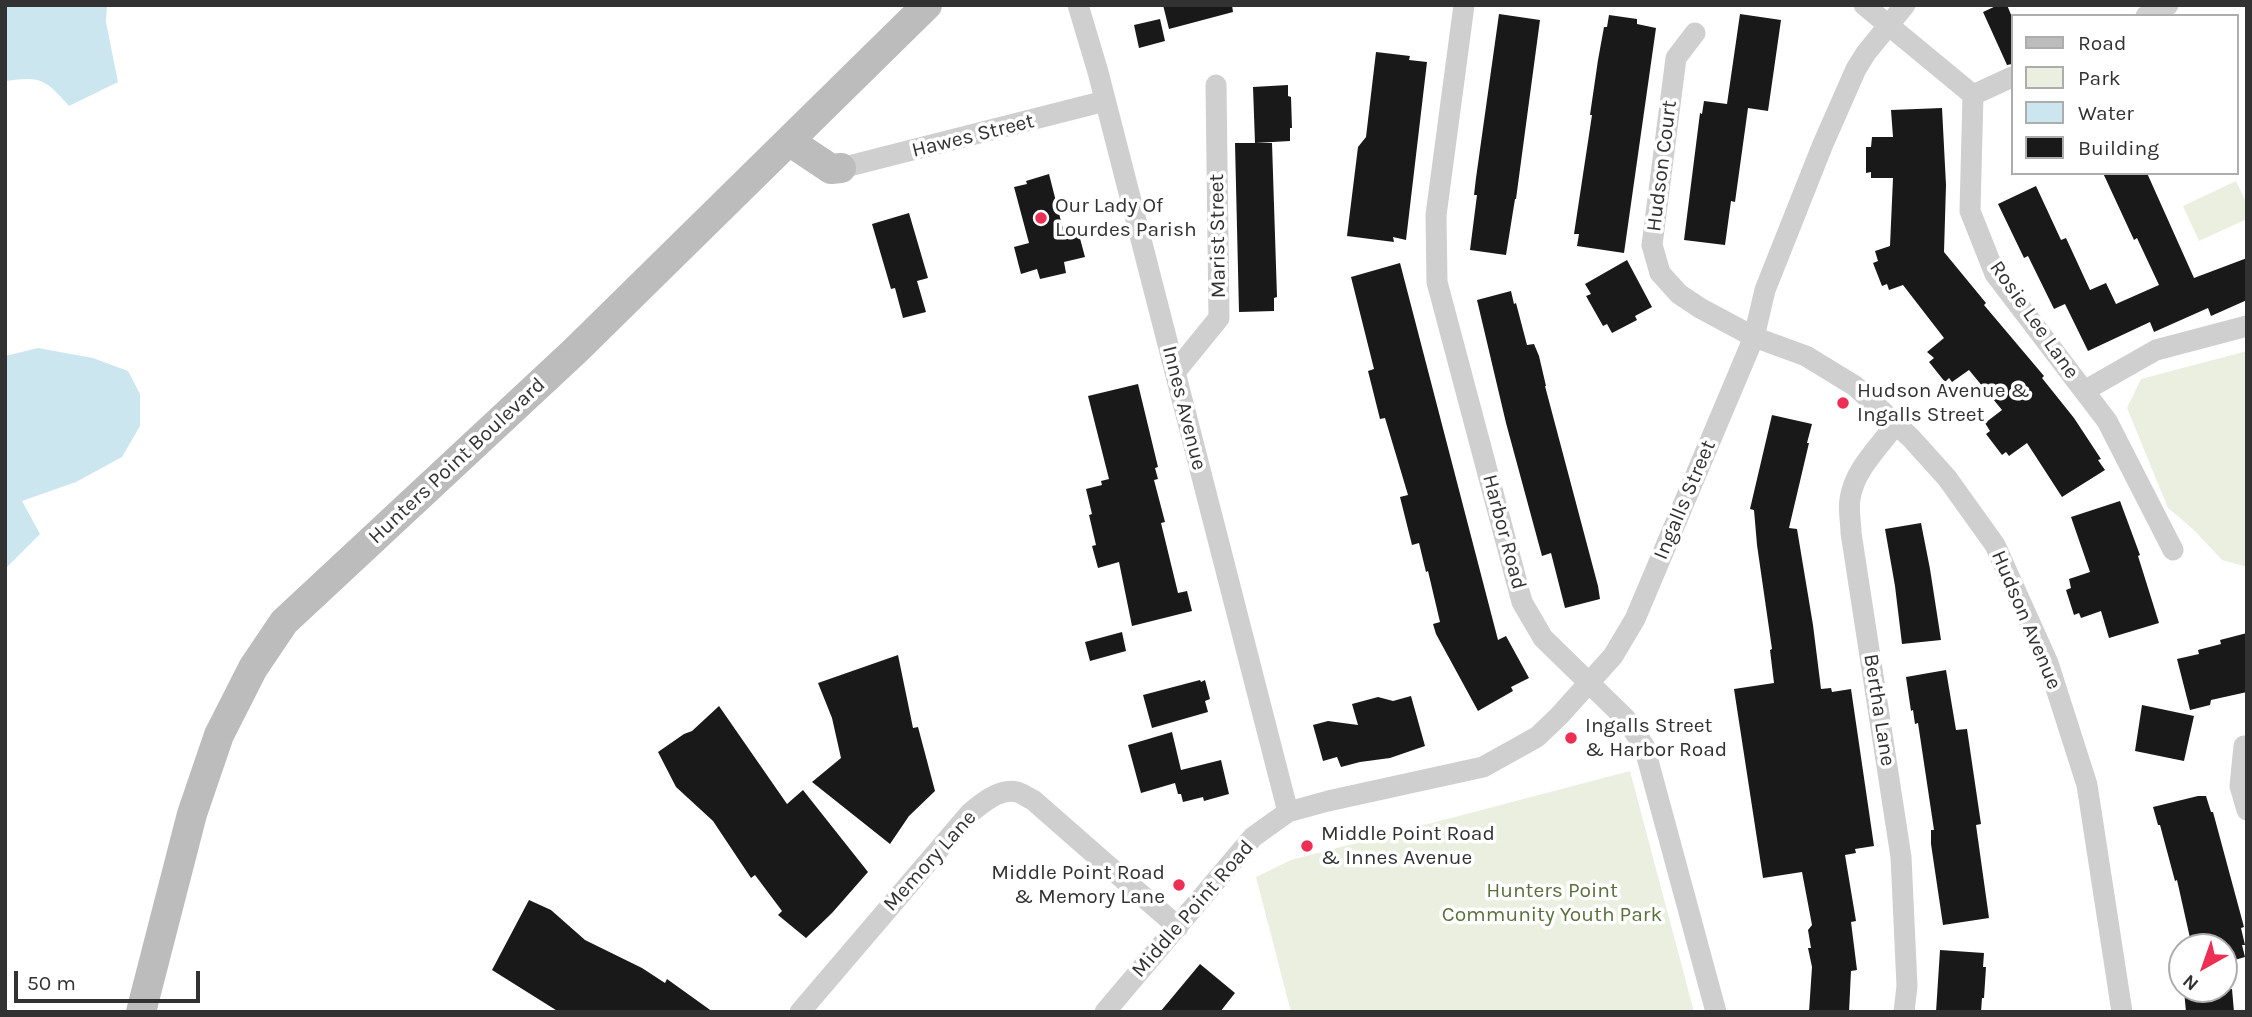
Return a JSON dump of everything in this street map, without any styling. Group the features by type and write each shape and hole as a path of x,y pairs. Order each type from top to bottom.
{"main road":[{"name":"Hunters Point Boulevard","path":"141,1012 192,814 219,735 253,668 284,622 575,351 927,5"},
{"path":"789,141 831,169 841,168"}],"street":[{"name":"Innes Avenue","path":"1079,5 1288,812"},
{"name":"Harbor Road","path":"1464,5 1436,215 1437,282 1522,602 1543,638 1626,718 1644,746 1716,1012"},
{"path":"1864,5 1973,95 2010,78"},
{"name":"Ingalls Street","path":"1288,812 1483,767 1537,737 1613,656 1635,619 1754,337 1765,290 1856,69 1905,5"},
{"path":"2150,14 2168,5"},
{"name":"Hudson Court","path":"1695,33 1676,58 1652,245 1660,273 1679,294 1754,337"},
{"name":"Marist Street","path":"1175,372 1219,318 1216,85"},
{"name":"Rosie Lee Lane","path":"1973,95 1970,211 1996,274 2107,421 2172,550"},
{"name":"Hawes Street","path":"841,168 1105,101"},
{"path":"2084,391 2156,350 2247,326"},
{"name":"Hudson Avenue","path":"1754,337 1793,350 1855,386 1896,424 1947,478 1995,545 2048,663 2087,785 2122,1012"},
{"name":"Bertha Lane","path":"1896,424 1854,482 1849,501 1901,857 1907,986 1904,1012"},
{"path":"2244,746 2240,786 2247,810"},
{"name":"Memory Lane","path":"800,1012 970,813 985,801 1004,792 1018,792 1033,800 1178,926"},
{"name":"Middle Point Road","path":"1105,1012 1253,837 1288,812"}],"green space":[{"path":"2236,181 2247,204 2247,219 2199,241 2183,206"},
{"path":"2247,351 2247,567 2222,560 2194,530 2168,508 2127,408 2141,379"},
{"name":"Hunters Point Community Youth Park","path":"1630,771 1694,1012 1291,1012 1256,877 1291,860"}],"water":[{"path":"5,5 107,5 106,22 118,82 69,106 54,90 41,82 27,79 5,81"},
{"path":"38,348 93,358 128,371 140,394 140,426 122,457 76,482 22,501 40,534 5,569 5,356"}],"building":[{"path":"1163,5 1232,5 1233,12 1169,29"},
{"path":"1998,5 2007,5 2011,14 2010,64 2007,65 1983,12"},
{"path":"1499,14 1540,20 1506,255 1470,250 1477,195 1474,195 1476,178"},
{"path":"1740,14 1781,20 1768,111 1748,108 1735,202 1731,201 1725,245 1684,240 1700,113 1702,114 1704,101 1727,104"},
{"path":"1609,15 1637,19 1637,24 1656,28 1624,253 1577,246 1579,234 1574,234 1598,60"},
{"path":"1160,19 1165,41 1139,48 1134,25"},
{"path":"1376,52 1410,56 1409,60 1427,62 1406,240 1393,237 1394,242 1347,236 1358,147 1366,137"},
{"path":"1288,85 1288,96 1291,97 1290,141 1255,143 1253,87"},
{"path":"1942,108 1946,185 1944,252 1986,303 1984,305 2044,376 2042,378 2074,418 2101,459 2098,460 2105,470 2062,497 2027,443 2009,456 2006,452 2002,455 1986,434 1990,431 1985,423 2002,410 1969,370 1952,382 1949,378 1945,382 1929,362 1934,358 1927,352 1944,338 1903,285 1889,290 1887,284 1882,286 1873,263 1878,261 1875,251 1890,246 1893,178 1871,178 1871,172 1866,173 1866,147 1871,147 1872,137 1893,137 1891,110"},
{"path":"1235,143 1272,143 1277,297 1274,298 1274,311 1239,312"},
{"name":"Our Lady Of Lourdes Parish","path":"1049,174 1064,233 1078,231 1085,257 1064,262 1066,273 1040,279 1037,269 1021,274 1014,247 1029,243 1014,187"},
{"path":"2104,175 2148,175 2194,278 2247,258 2247,300 2211,316 2208,308 2154,332 2150,322 2088,351 2065,304 2054,309 2028,256 2024,258 1998,204 2036,186 2061,240 2066,238 2090,290 2106,283 2116,304 2159,285 2137,238 2134,240"},
{"path":"909,213 928,278 917,281 926,312 903,318 895,288 891,289 872,224"},
{"path":"1627,260 1652,307 1635,316 1637,320 1612,333 1607,324 1603,326 1586,296 1591,294 1585,284"},
{"path":"1400,263 1498,640 1506,636 1529,678 1511,687 1513,691 1478,711 1433,624 1440,622 1428,571 1426,572 1419,543 1412,545 1400,497 1408,495 1385,418 1380,419 1368,371 1374,369 1351,277"},
{"path":"1511,291 1527,345 1534,344 1539,356 1598,586 1600,599 1565,608 1551,553 1542,556 1506,423 1477,300"},
{"path":"1138,384 1158,467 1155,468 1158,479 1154,480 1165,522 1161,523 1178,593 1187,591 1192,611 1132,626 1119,562 1098,568 1092,546 1096,545 1086,489 1102,485 1101,481 1109,479 1088,396"},
{"path":"1772,415 1812,424 1789,528 1797,529 1821,689 1831,688 1832,692 1851,689 1874,846 1855,849 1856,853 1845,855 1856,921 1851,922 1857,970 1851,971 1849,1012 1809,1012 1812,967 1808,930 1812,925 1802,872 1763,878 1734,689 1774,683 1754,510 1750,509"},
{"path":"2120,501 2140,555 2138,556 2159,623 2109,638 2101,611 2081,618 2079,613 2074,615 2066,590 2071,588 2069,579 2090,572 2071,517"},
{"path":"1921,523 1941,640 1902,644 1885,529"},
{"path":"1122,632 1126,651 1090,661 1085,642"},
{"path":"2247,633 2247,692 2211,700 2210,705 2190,710 2177,659 2199,654 2198,650 2221,644 2220,640"},
{"path":"898,655 913,728 918,727 935,791 909,816 890,844 812,782 841,758 832,718 818,683"},
{"path":"1946,670 1956,730 1967,729 1981,824 1976,825 1989,918 1943,925 1931,844 1931,830 1934,830 1918,723 1915,724 1913,710 1911,711 1906,677"},
{"path":"1205,680 1210,699 1205,701 1208,712 1152,728 1143,695"},
{"path":"1411,696 1425,746 1390,758 1341,767 1337,757 1323,761 1313,725 1328,721 1358,725 1352,704 1378,697 1393,701"},
{"path":"2142,705 2194,716 2184,761 2135,751"},
{"path":"719,706 787,804 803,790 868,872 806,938 778,915 782,911 755,875 751,878 713,821 676,787 658,752 692,731"},
{"path":"1172,732 1181,770 1221,760 1229,794 1204,801 1203,797 1183,802 1175,783 1141,793 1128,745"},
{"path":"2206,796 2213,812 2244,927 2241,928 2245,957 2238,959 2238,933 2189,933 2177,880 2175,881 2153,807"},
{"path":"529,900 551,910 585,940 642,968 665,983 667,979 713,1012 559,1012 492,970"},
{"path":"1940,950 1984,953 1983,967 1986,967 1981,1012 1936,1012"},
{"path":"1200,964 1235,993 1220,1012 1160,1012"},
{"path":"2185,1003 2233,1003 2234,1012 2186,1012"}],"place":[{"name":"Our Lady Of Lourdes Parish","path":"1041,218"},
{"name":"Hudson Avenue & Ingalls Street","path":"1843,403"},
{"name":"Ingalls Street & Harbor Road","path":"1571,738"},
{"name":"Middle Point Road & Innes Avenue","path":"1307,846"},
{"name":"Middle Point Road & Memory Lane","path":"1179,885"}]}
